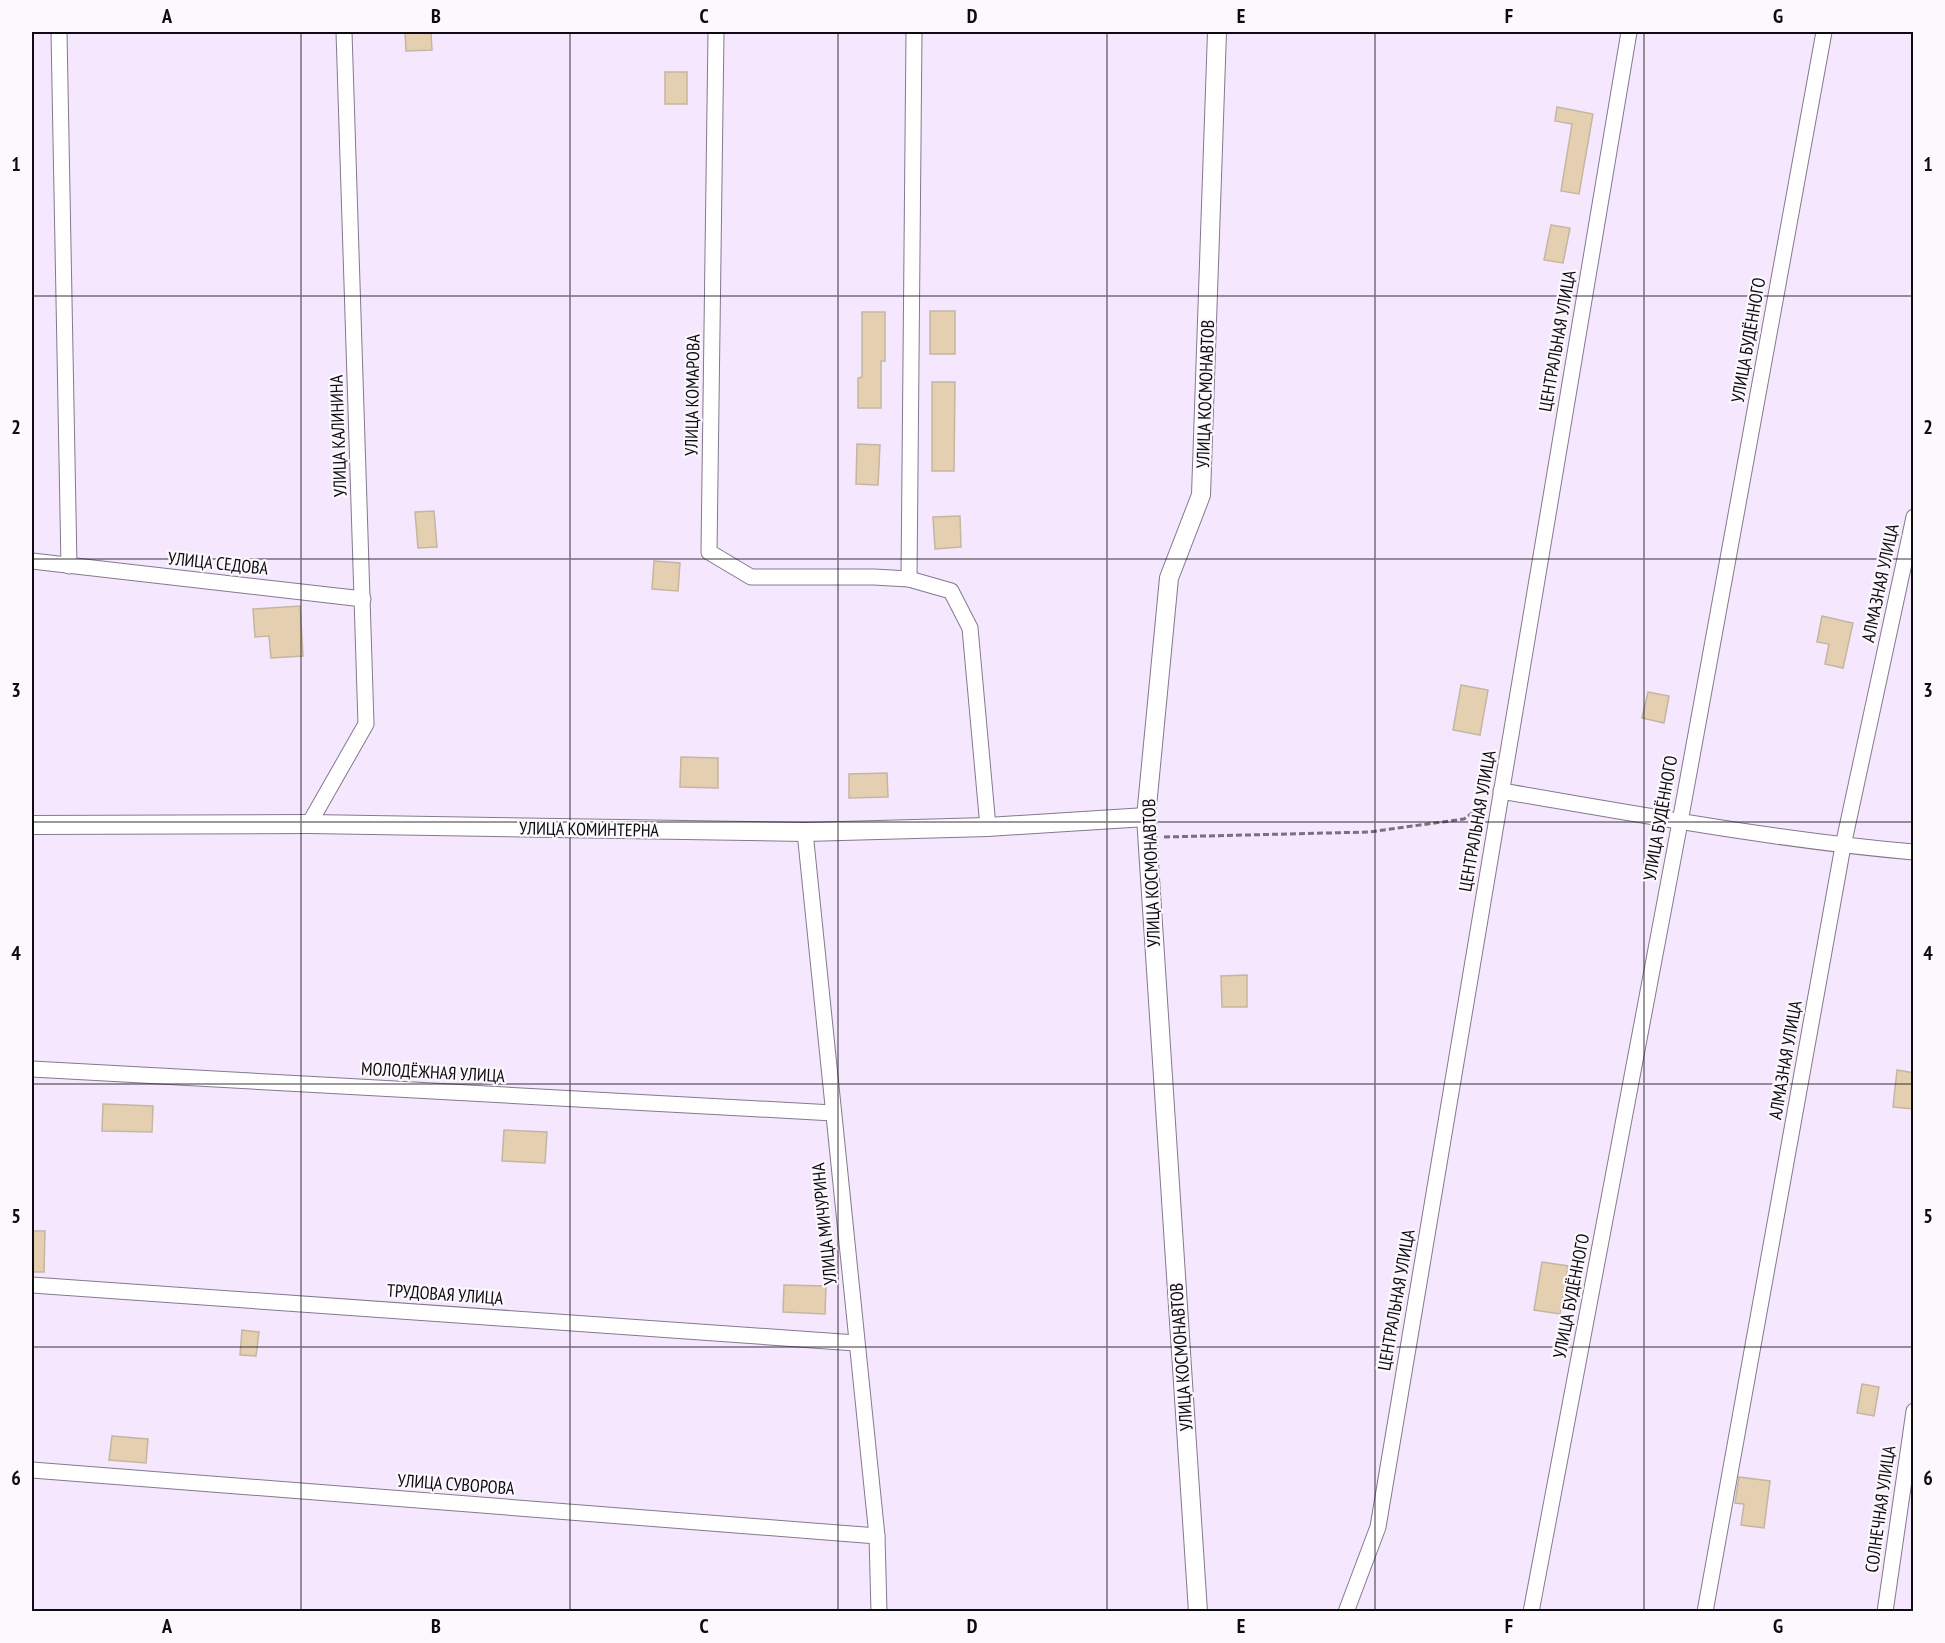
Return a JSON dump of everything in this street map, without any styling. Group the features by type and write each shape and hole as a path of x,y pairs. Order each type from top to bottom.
{"street":[{"path":"58,32 69,566"},
{"name":"УЛИЦА КАЛИНИНА","path":"309,824 366,724 344,32"},
{"name":"УЛИЦА КОМАРОВА","path":"716,32 709,552 751,578 909,579 951,591 970,628 988,827"},
{"path":"909,579 914,32"},
{"name":"УЛИЦА КОСМОНАВТОВ","path":"1198,1611 1146,817 1169,578 1201,495 1217,32"},
{"name":"ЦЕНТРАЛЬНАЯ УЛИЦА","path":"1346,1611 1378,1527 1629,32"},
{"name":"УЛИЦА БУДЁННОГО","path":"1532,1611 1680,822 1824,32"},
{"name":"АЛМАЗНАЯ УЛИЦА","path":"1704,1611 1843,846 1914,518"},
{"name":"УЛИЦА СЕДОВА","path":"32,561 363,600"},
{"path":"1501,791 1680,822 1843,846 1914,852"},
{"name":"УЛИЦА КОМИНТЕРНА","path":"32,825 309,824 805,832 988,827 1146,817"},
{"name":"УЛИЦА МИЧУРИНА","path":"805,832 877,1536 879,1611"},
{"name":"МОЛОДЁЖНАЯ УЛИЦА","path":"32,1069 833,1113"},
{"name":"ТРУДОВАЯ УЛИЦА","path":"32,1285 856,1343"},
{"name":"СОЛНЕЧНАЯ УЛИЦА","path":"1885,1611 1914,1412"},
{"name":"УЛИЦА СУВОРОВА","path":"32,1470 877,1536"}],"path":[{"path":"1147,837 1369,832 1464,819 1501,791"}],"building":[{"path":"405,32 431,32 432,50 406,51"},
{"path":"665,72 687,72 687,104 665,104"},
{"path":"1557,107 1593,114 1579,194 1561,191 1572,124 1555,121"},
{"path":"1551,225 1570,228 1563,263 1544,260"},
{"path":"930,311 955,311 955,354 930,354"},
{"path":"862,312 885,312 885,361 881,361 881,408 858,408 858,378 862,377"},
{"path":"932,382 955,382 954,471 932,471"},
{"path":"857,444 880,445 878,485 856,484"},
{"path":"434,511 437,547 418,548 415,512"},
{"path":"960,516 961,547 935,549 933,517"},
{"path":"654,561 680,563 678,591 652,589"},
{"path":"300,606 303,656 271,658 269,636 255,637 253,609"},
{"path":"1822,616 1853,623 1843,668 1825,664 1829,644 1817,642"},
{"path":"1461,685 1488,690 1480,735 1453,730"},
{"path":"1648,692 1669,696 1664,723 1642,718"},
{"path":"681,757 718,758 718,788 680,787"},
{"path":"887,773 888,797 849,798 849,774"},
{"path":"1247,975 1247,1007 1222,1007 1221,976"},
{"path":"1897,1070 1914,1073 1914,1109 1893,1107"},
{"path":"103,1104 153,1106 152,1132 102,1131"},
{"path":"504,1130 547,1132 545,1163 502,1161"},
{"path":"32,1231 45,1231 44,1272 32,1272"},
{"path":"1542,1262 1568,1266 1560,1314 1534,1310"},
{"path":"784,1285 826,1286 825,1314 783,1312"},
{"path":"242,1330 259,1332 256,1356 240,1355"},
{"path":"1862,1384 1879,1387 1874,1416 1857,1413"},
{"path":"112,1436 148,1439 146,1463 109,1460"},
{"path":"1739,1477 1770,1481 1764,1528 1741,1525 1744,1504 1735,1503"}]}
